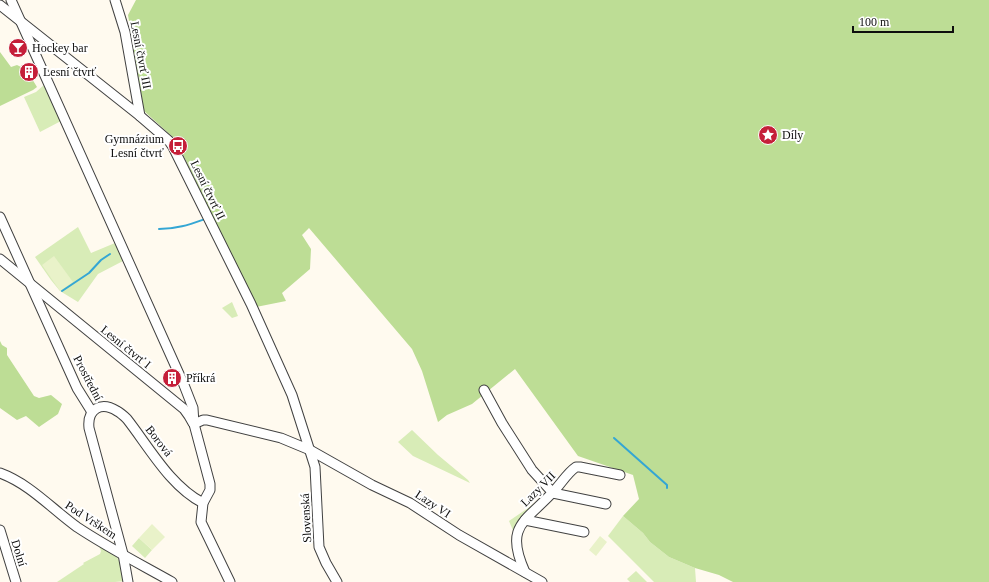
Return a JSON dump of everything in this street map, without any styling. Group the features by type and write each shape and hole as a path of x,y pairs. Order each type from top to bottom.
{"street":[{"path":"11,0 193,408 194,424 210,481 210,490 203,503 201,519 202,525 230,582"},
{"name":"Lesní čtvrť III","path":"116,0 125,32 140,116"},
{"name":"Lesní čtvrť II","path":"0,5 140,116 173,147 274,353 292,395 310,450"},
{"name":"Prostřední","path":"0,217 77,388 92,412 88,419 90,433 123,554 128,582"},
{"path":"0,258 8,256 13,245"},
{"name":"Lesní čtvrť I","path":"0,258 59,308 184,409 194,424"},
{"path":"45,317 52,308 59,308"},
{"path":"172,399 179,399 185,394 186,390"},
{"path":"484,390 502,423 538,478 553,493 606,504"},
{"name":"Borová","path":"92,412 98,408 104,407 120,413 127,419 178,485 190,496 203,503"},
{"path":"194,424 207,420 282,438 310,450"},
{"name":"Lazy VI","path":"310,450 410,503 459,535 540,582"},
{"name":"Slovenská","path":"310,450 317,480 319,547 337,582"},
{"name":"Lazy VII","path":"525,572 520,557 517,536 519,527 553,493 574,469 578,467 620,475"},
{"name":"Pod Vrškem","path":"0,473 9,476 27,487 78,528 172,582"},
{"path":"525,520 584,532"},
{"name":"Dolní","path":"0,530 16,582"}],"green space":[{"path":"136,0 989,0 989,582 733,582 719,575 695,568 669,557 650,542 643,533 623,516 639,499 633,475 578,456 515,369 472,404 447,415 438,422 422,371 412,349 309,228 302,235 311,249 310,269 282,293 286,301 256,307 176,140 144,111 128,15"},
{"path":"0,52 11,67 17,65 26,69 37,87 0,106"},
{"path":"44,85 61,121 40,132 24,97 36,92"},
{"path":"78,227 91,253 115,243 123,261 98,274 78,302 60,291 35,257"},
{"path":"54,256 73,282 60,291 42,265"},
{"path":"232,302 238,316 232,318 222,308"},
{"path":"0,341 2,345 7,348 7,355 34,396 39,398 51,395 62,404 58,414 39,427 26,416 17,420 0,408"},
{"path":"412,430 470,483 413,456 398,442"},
{"path":"548,491 515,535 509,521 531,506"},
{"path":"623,516 643,533 650,542 669,557 695,568 696,582 654,582 608,536"},
{"path":"152,524 165,537 152,550 139,538"},
{"path":"600,536 607,542 596,556 589,550"},
{"path":"139,538 152,550 145,558 132,546"},
{"path":"97,541 114,553 117,557 126,581 57,582 84,564 83,563 100,554 101,551"},
{"path":"636,571 647,582 630,582 627,579"}],"waterway":[{"path":"159,229 182,226 205,219"},
{"path":"62,291 89,273 101,260 110,254"},
{"path":"614,438 667,485 667,488"}],"place":[{"name":"Hockey bar","path":"18,48"},
{"name":"Lesní čtvrť","path":"29,72"},
{"name":"Díly","path":"768,135"},
{"name":"Gymnázium Lesní čtvrť","path":"178,146"},
{"name":"Příkrá","path":"172,378"}]}
